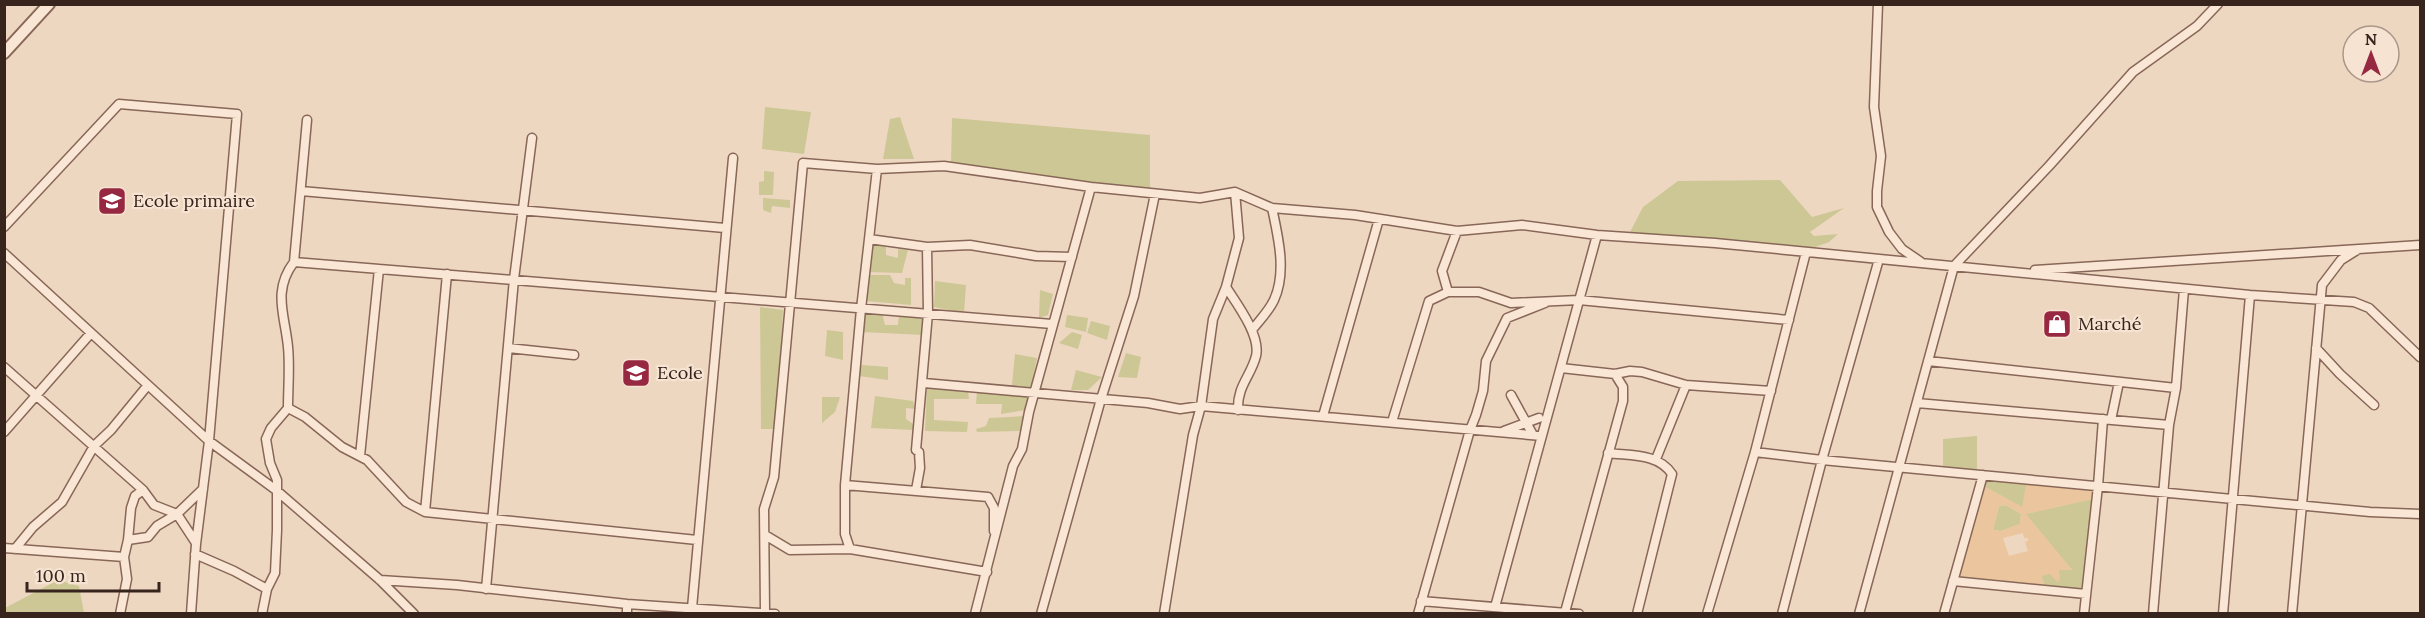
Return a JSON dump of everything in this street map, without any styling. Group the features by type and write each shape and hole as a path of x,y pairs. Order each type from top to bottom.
{"street":[{"path":"4,53 49,4"},
{"path":"1878,4 1874,107 1881,156 1877,207 1889,232 1902,249 1923,263"},
{"path":"1859,614 1954,266 2049,166 2133,72 2197,26 2218,4"},
{"path":"4,227 119,104 237,114 209,441 196,544 191,614"},
{"path":"262,614 267,589 275,573 277,480 271,466 266,439 271,428 288,408 288,346 282,318 281,296 285,275 294,262 307,120"},
{"path":"486,589 514,279 532,138"},
{"path":"692,608 733,158"},
{"path":"765,612 764,509 774,477 803,163 877,170 944,166 1091,187 1200,198 1235,192 1272,208 1355,215 1457,231 1522,225 1597,235 1806,252 2250,295 2354,302 2369,308 2421,357"},
{"path":"850,549 845,534 845,485 861,309 877,170"},
{"path":"975,614 1013,466 1022,449 1052,324 1091,187"},
{"path":"301,191 725,228"},
{"path":"1164,614 1192,435 1201,406 1213,320 1227,287 1239,238 1235,192"},
{"path":"1041,614 1101,399 1134,296 1155,194"},
{"path":"1252,330 1274,300 1279,279 1280,245 1272,208"},
{"path":"1323,416 1379,219"},
{"path":"1448,292 1442,271 1457,231"},
{"path":"1495,607 1537,436 1561,368 1597,235"},
{"path":"869,239 927,246 970,245 1036,256 1072,257"},
{"path":"2009,272 2421,245"},
{"path":"916,490 920,468 919,452 916,450 924,383 928,314 927,246"},
{"path":"2292,614 2322,285 2341,260 2358,249"},
{"path":"1707,614 1755,452 1806,252"},
{"path":"4,254 209,441 276,490 380,580 414,614"},
{"path":"1782,614 1822,460 1879,259"},
{"path":"294,262 720,295 1052,324"},
{"path":"360,456 379,269"},
{"path":"426,512 447,274"},
{"path":"1227,287 1252,330 1256,355 1243,382 1238,410"},
{"path":"2153,614 2169,425 2176,388 2184,289"},
{"path":"1392,422 1429,301 1448,292 1479,292 1511,303 1579,300 1789,320"},
{"path":"2223,614 2250,295"},
{"path":"1418,614 1476,415 1486,361 1507,318 1545,303"},
{"path":"4,432 91,333"},
{"path":"508,348 574,355"},
{"path":"2316,348 2374,405"},
{"path":"1928,361 2176,388"},
{"path":"4,367 143,490 154,505 177,514 196,544"},
{"path":"1561,368 1615,374 1630,371 1642,372 1686,385 1771,391"},
{"path":"1565,612 1623,401 1623,387 1615,374"},
{"path":"2084,614 2107,420 2120,382"},
{"path":"924,383 1148,403 1180,409 1201,406 1537,436"},
{"path":"15,549 33,527 62,502 94,446 111,430 148,385"},
{"path":"1656,459 1686,385"},
{"path":"1511,396 1525,423 1537,436"},
{"path":"1917,403 2169,425"},
{"path":"288,408 305,417 342,447 367,460 405,502 426,512 698,540"},
{"path":"1501,432 1539,418"},
{"path":"1755,452 2302,506 2421,514"},
{"path":"1608,453 1656,459 1666,466 1673,477 1637,614"},
{"path":"1944,614 1983,476"},
{"path":"845,485 988,497 994,508 994,545"},
{"path":"128,540 148,537 157,526 177,514 203,489"},
{"path":"120,614 127,579 124,557 132,500 143,490"},
{"path":"765,535 790,550 850,549 987,572"},
{"path":"4,548 124,557"},
{"path":"195,554 267,589"},
{"path":"380,580 486,589 627,609 692,608 775,614"},
{"path":"1953,581 2086,594"},
{"path":"1421,601 1579,614"}],"shaded area":[{"path":"765,107 811,112 804,154 762,149"},
{"path":"900,117 914,159 883,159 890,119"},
{"path":"952,118 1150,135 1150,193 951,165"},
{"path":"764,171 774,172 773,195 759,195 759,182 764,181"},
{"path":"1780,180 1812,217 1844,208 1810,232 1814,236 1838,234 1829,242 1810,249 1629,234 1643,207 1678,181"},
{"path":"763,198 790,200 790,208 772,206 771,213 763,210"},
{"path":"871,245 886,246 886,255 898,258 898,249 908,250 902,273 868,272"},
{"path":"868,275 890,275 894,283 905,285 905,278 911,278 911,305 866,301"},
{"path":"935,281 966,285 964,313 934,307"},
{"path":"1040,290 1053,294 1048,315 1039,318"},
{"path":"760,307 783,310 777,429 761,429"},
{"path":"882,313 885,325 898,325 899,314 925,317 923,335 862,332 864,314"},
{"path":"1067,315 1088,318 1086,332 1065,327"},
{"path":"1091,321 1110,326 1107,340 1087,333"},
{"path":"827,330 843,332 843,360 825,356"},
{"path":"1072,332 1082,335 1078,349 1059,343"},
{"path":"1126,353 1141,357 1137,378 1118,377"},
{"path":"1015,354 1037,358 1031,388 1012,385"},
{"path":"861,365 888,367 888,380 859,376"},
{"path":"1076,370 1102,377 1088,390 1071,390"},
{"path":"927,387 968,391 969,399 934,399 934,420 968,422 967,432 925,431"},
{"path":"977,392 1030,396 1026,410 1001,414 1002,404 976,404"},
{"path":"875,396 913,401 915,409 906,408 906,419 913,424 913,430 871,428"},
{"path":"822,397 840,397 835,412 822,423"},
{"path":"1025,416 1020,431 977,432 976,429 986,426 989,418"},
{"path":"1977,436 1977,474 1943,470 1943,439"},
{"path":"1983,475 2027,480 2023,508 1980,484"},
{"path":"2097,498 2086,594 2047,590 2041,576 2059,570 2072,570 2025,514"},
{"path":"2006,505 2021,514 2020,524 2001,531 1993,530 1999,506"},
{"path":"58,580 79,586 84,613 5,613 5,608"}],"sand":[{"path":"2027,480 2098,486 2097,498 2026,514 2072,570 2059,570 2060,580 2057,582 2050,574 2041,576 2047,590 2039,589 2036,583 2035,588 1953,581 1980,484 2022,507","holes":["2006,505 2021,514 2020,524 2001,531 1993,530 1999,506","2023,533 2024,538 2028,538 2025,542 2028,551 2009,556 2003,538"]}],"place":[{"name":"Ecole primaire","path":"112,201"},
{"name":"Marché","path":"2057,324"},
{"name":"Ecole","path":"636,373"}]}
